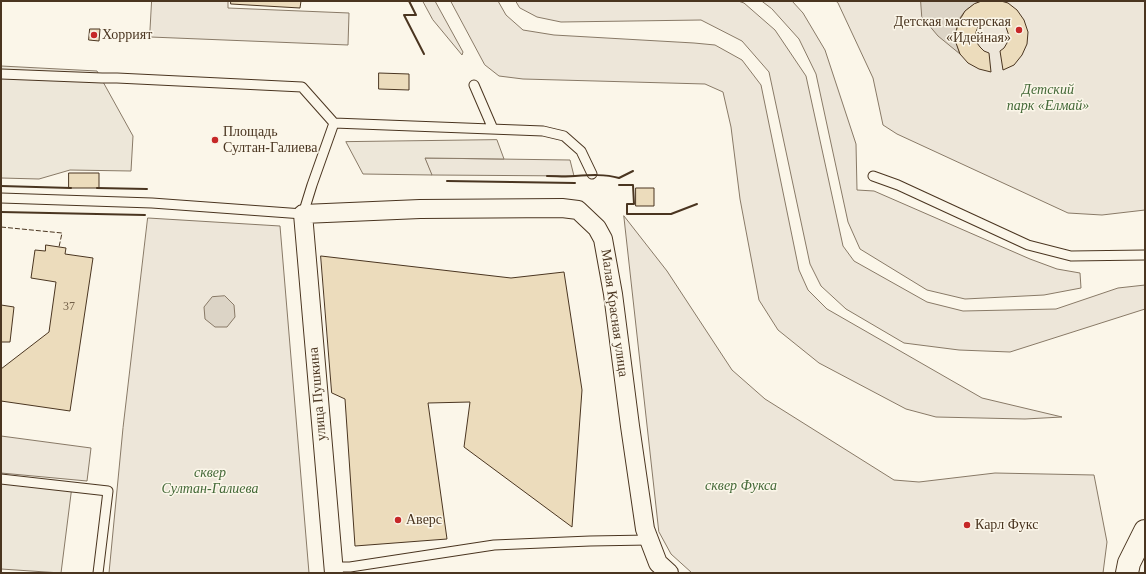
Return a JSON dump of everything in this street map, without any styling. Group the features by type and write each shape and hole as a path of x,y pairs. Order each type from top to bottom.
{"street":[{"name":"Малая Красная улица","path":"302,214 420,209 562,208 578,210 588,219 597,228 603,239 613,294 645,529 658,562 669,573"},
{"name":"улица Пушкина","path":"302,214 333,570"},
{"path":"1127,573 1129,563 1145,531"}],"lane":[{"path":"1,74 302,87 334,123 543,131 564,136 581,151 592,174"},
{"path":"474,85 493,129"},
{"path":"1,198 152,203 302,214 334,123"},
{"path":"873,176 898,185 1028,245 1071,256 1145,255"},
{"path":"1,479 108,490 98,573"},
{"path":"333,570 494,546 649,540"}],"green space":[{"path":"152,1 228,1 228,8 349,13 348,45 150,37"},
{"path":"423,1 435,1 463,52 462,55 433,20"},
{"path":"451,1 498,1 506,15 523,30 554,35 715,45 742,60 761,85 799,270 808,290 827,309 982,398 1062,417 1025,419 936,417 906,409 819,363 778,330 759,300 740,199 731,127 723,92 705,84 523,79 499,76 485,65"},
{"path":"516,1 738,1 744,3 775,30 806,76 843,246 854,261 927,302 963,311 1056,309 1118,288 1145,285 1145,309 1010,352 959,350 904,343 846,309 821,286 810,264 769,72 742,41 701,20 561,22 537,17 520,8"},
{"path":"762,1 792,1 803,13 825,50 856,144 857,190 874,191 1030,259 1057,269 1080,273 1081,288 1044,295 965,299 927,290 860,249 848,222 816,74 799,39 772,9"},
{"name":"Детский парк «Елмай»","path":"836,1 1145,1 1145,210 1102,215 1068,213 897,134 883,125 873,78"},
{"path":"425,158 570,160 574,176 432,175"},
{"name":"cквер Фукса","path":"624,216 667,271 732,370 765,399 894,480 919,482 995,473 1094,475 1107,542 1103,573 692,573 671,554 659,532"},
{"name":"сквер Султан-Галиева","path":"148,218 280,226 309,573 109,573 123,428"},
{"path":"1,436 91,448 87,481 1,473"}],"shaded area":[{"path":"921,1 982,1 967,10 958,22 956,37 960,54 938,36 922,17"},
{"path":"1,66 97,71 133,136 131,171 70,170 39,179 1,178"},
{"path":"497,140 504,159 425,158 432,175 363,174 346,142"},
{"path":"225,296 234,305 235,317 227,327 215,327 205,319 204,307 212,297"},
{"path":"1,479 72,486 61,573 1,569"}],"building":[{"path":"231,1 301,1 300,8 231,4"},
{"path":"982,1 1001,1 1008,3 1017,10 1024,20 1028,32 1027,44 1022,55 1014,65 1003,70 1000,51 1004,48 1009,38 1006,27 998,20 987,20 978,27 976,32 977,43 984,51 989,53 991,72 979,69 968,63 960,54 956,43 956,32 959,21 965,11 974,4"},
{"name":"Хоррият","path":"90,29 100,29 99,41 89,40"},
{"path":"379,73 409,74 409,90 379,89"},
{"path":"69,173 99,173 99,188 69,188"},
{"path":"636,188 654,188 654,206 636,206"},
{"path":"46,245 66,248 65,254 93,258 70,411 1,401 1,369 49,332 56,282 31,278 35,250 45,251"},
{"path":"321,256 511,278 564,272 582,390 572,527 464,447 470,402 428,403 447,539 355,546 345,399 332,393"},
{"path":"1,305 14,307 10,342 1,342"}],"fence":[{"path":"1,227 62,233 59,247"}],"wall":[{"path":"409,1 416,15 404,15 424,54"},
{"path":"547,176 597,175 619,178 633,171"},
{"path":"447,181 575,183"},
{"path":"619,185 633,185 634,204 627,204 627,214 671,214 697,204"},
{"path":"1,186 71,188"},
{"path":"97,188 147,189"},
{"path":"1,212 145,215"}],"place":[{"name":"Детская мастерская «Идейная»","path":"1019,30"},
{"name":"Хоррият","path":"94,35"},
{"name":"Площадь Султан-Галиева","path":"215,140"},
{"name":"Аверс","path":"398,520"},
{"name":"Карл Фукс","path":"967,525"}]}
